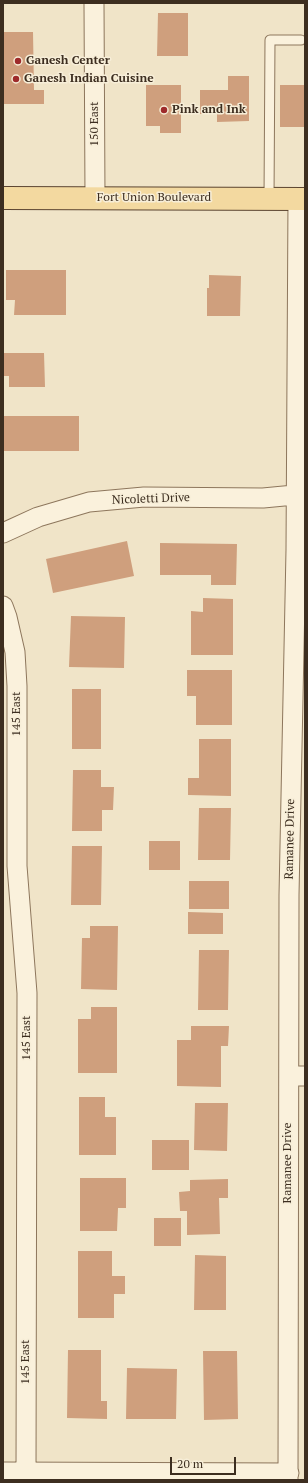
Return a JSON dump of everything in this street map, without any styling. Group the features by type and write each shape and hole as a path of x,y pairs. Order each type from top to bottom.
{"main road":[{"name":"Fort Union Boulevard","path":"3,198 301,199"}],"street":[{"name":"150 East","path":"94,3 95,198"},
{"name":"Ramanee Drive","path":"289,1476 297,1076 301,495 301,199"},
{"name":"Nicoletti Drive","path":"3,533 38,517 89,502 144,497 263,498 301,495"},
{"name":"145 East","path":"3,606 15,652 17,686 17,866 27,993 26,1472"},
{"path":"3,1472 289,1476"}],"lane":[{"path":"269,199 270,40 301,40"}],"building":[{"path":"158,13 188,13 188,56 157,56"},
{"name":"Ganesh Center","path":"3,32 33,32 34,90 44,90 44,104 3,104"},
{"path":"228,76 249,76 249,121 217,122 217,114 200,114 200,90 228,90"},
{"path":"146,85 181,85 181,133 160,133 160,126 146,126"},
{"path":"280,85 305,85 305,127 280,127"},
{"path":"6,270 66,270 66,315 14,315 15,300 6,300"},
{"path":"209,275 241,276 240,316 207,316 207,288 209,288"},
{"path":"3,353 44,353 45,387 9,387 9,376 3,376"},
{"path":"3,416 79,416 79,451 3,451"},
{"path":"127,541 134,576 53,593 46,559"},
{"path":"160,543 237,544 236,585 211,585 211,575 160,575"},
{"path":"203,598 233,599 233,655 191,655 191,611 203,612"},
{"path":"71,616 125,617 124,668 69,667"},
{"path":"187,670 232,670 232,725 196,725 196,696 187,696"},
{"path":"72,689 101,689 101,749 72,749"},
{"path":"199,739 231,739 231,796 188,795 188,778 199,778"},
{"path":"73,770 101,770 101,787 114,787 113,810 102,810 102,831 72,831"},
{"path":"199,808 231,808 230,860 198,860"},
{"path":"149,841 180,841 180,870 149,870"},
{"path":"72,846 102,846 101,905 71,905"},
{"path":"189,881 229,881 229,909 189,909"},
{"path":"188,912 223,913 223,934 188,934"},
{"path":"90,926 118,926 117,990 81,989 82,938 90,938"},
{"path":"199,950 229,950 228,1010 198,1010"},
{"path":"91,1007 117,1007 117,1073 78,1073 78,1019 91,1019"},
{"path":"191,1026 229,1026 228,1046 221,1046 221,1087 177,1086 177,1040 191,1040"},
{"path":"79,1097 105,1097 105,1117 116,1117 116,1155 79,1155"},
{"path":"195,1103 228,1103 227,1151 194,1150"},
{"path":"152,1140 189,1140 189,1170 152,1170"},
{"path":"80,1178 126,1178 126,1208 118,1208 117,1231 80,1231"},
{"path":"228,1179 228,1198 219,1198 220,1234 187,1235 187,1211 180,1211 179,1192 190,1191 190,1180"},
{"path":"154,1218 181,1218 181,1246 154,1246"},
{"path":"78,1251 112,1251 112,1276 125,1276 125,1294 114,1294 114,1318 78,1318"},
{"path":"195,1255 226,1256 226,1310 194,1310"},
{"path":"68,1350 101,1350 101,1401 107,1401 107,1419 67,1418"},
{"path":"203,1351 237,1351 238,1419 204,1420"},
{"path":"127,1368 177,1369 176,1419 126,1419"}],"place":[{"name":"Ganesh Center","path":"18,61"},
{"name":"Ganesh Indian Cuisine","path":"16,79"},
{"name":"Pink and Ink","path":"164,110"}]}
